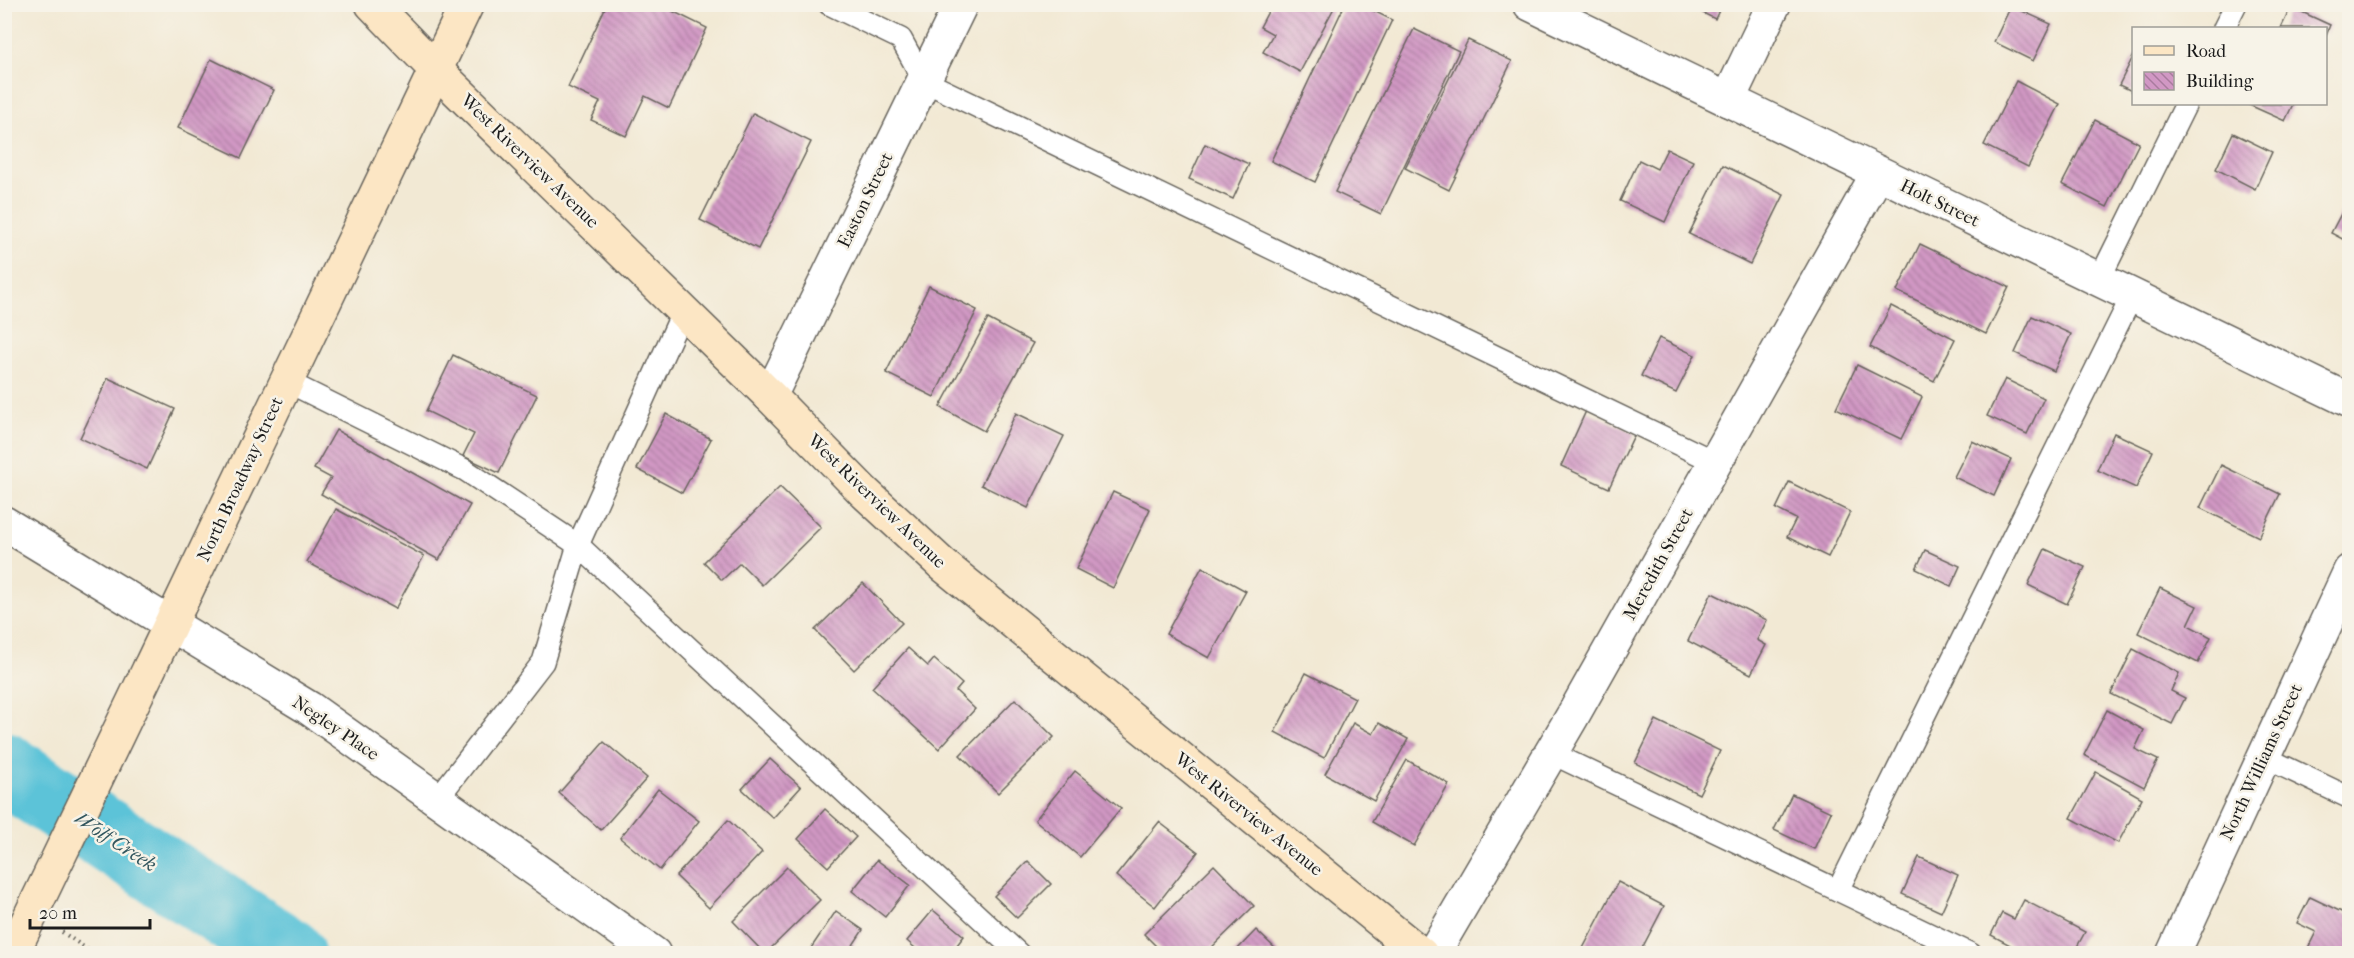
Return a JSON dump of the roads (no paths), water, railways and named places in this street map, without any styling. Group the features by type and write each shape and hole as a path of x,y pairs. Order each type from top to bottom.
{"street":[{"name":"West Riverview Avenue","path":"372,4 435,69 770,396 864,492 943,565 1402,948"},
{"name":"North Broadway Street","path":"12,954 467,4"},
{"name":"Easton Street","path":"770,396 961,4"},
{"name":"Holt Street","path":"1530,4 2349,401"},
{"path":"1728,100 1774,4"},
{"name":"Meredith Street","path":"1433,954 1551,753 1878,173"},
{"name":"Negley Place","path":"4,523 309,708 654,954"},
{"name":"North Williams Street","path":"2173,954 2349,571"}],"lane":[{"path":"829,4 901,39 924,81 1715,462"},
{"path":"2224,27 2235,4"},
{"path":"2099,280 2186,105"},
{"path":"1838,890 2132,296"},
{"path":"438,798 543,662 578,545 683,311"},
{"path":"286,381 465,470 578,545 1019,954"},
{"path":"1551,753 1971,954"},
{"path":"2264,757 2349,798"}],"waterway":[{"name":"Wolf Creek","path":"4,768 289,954"}]}
